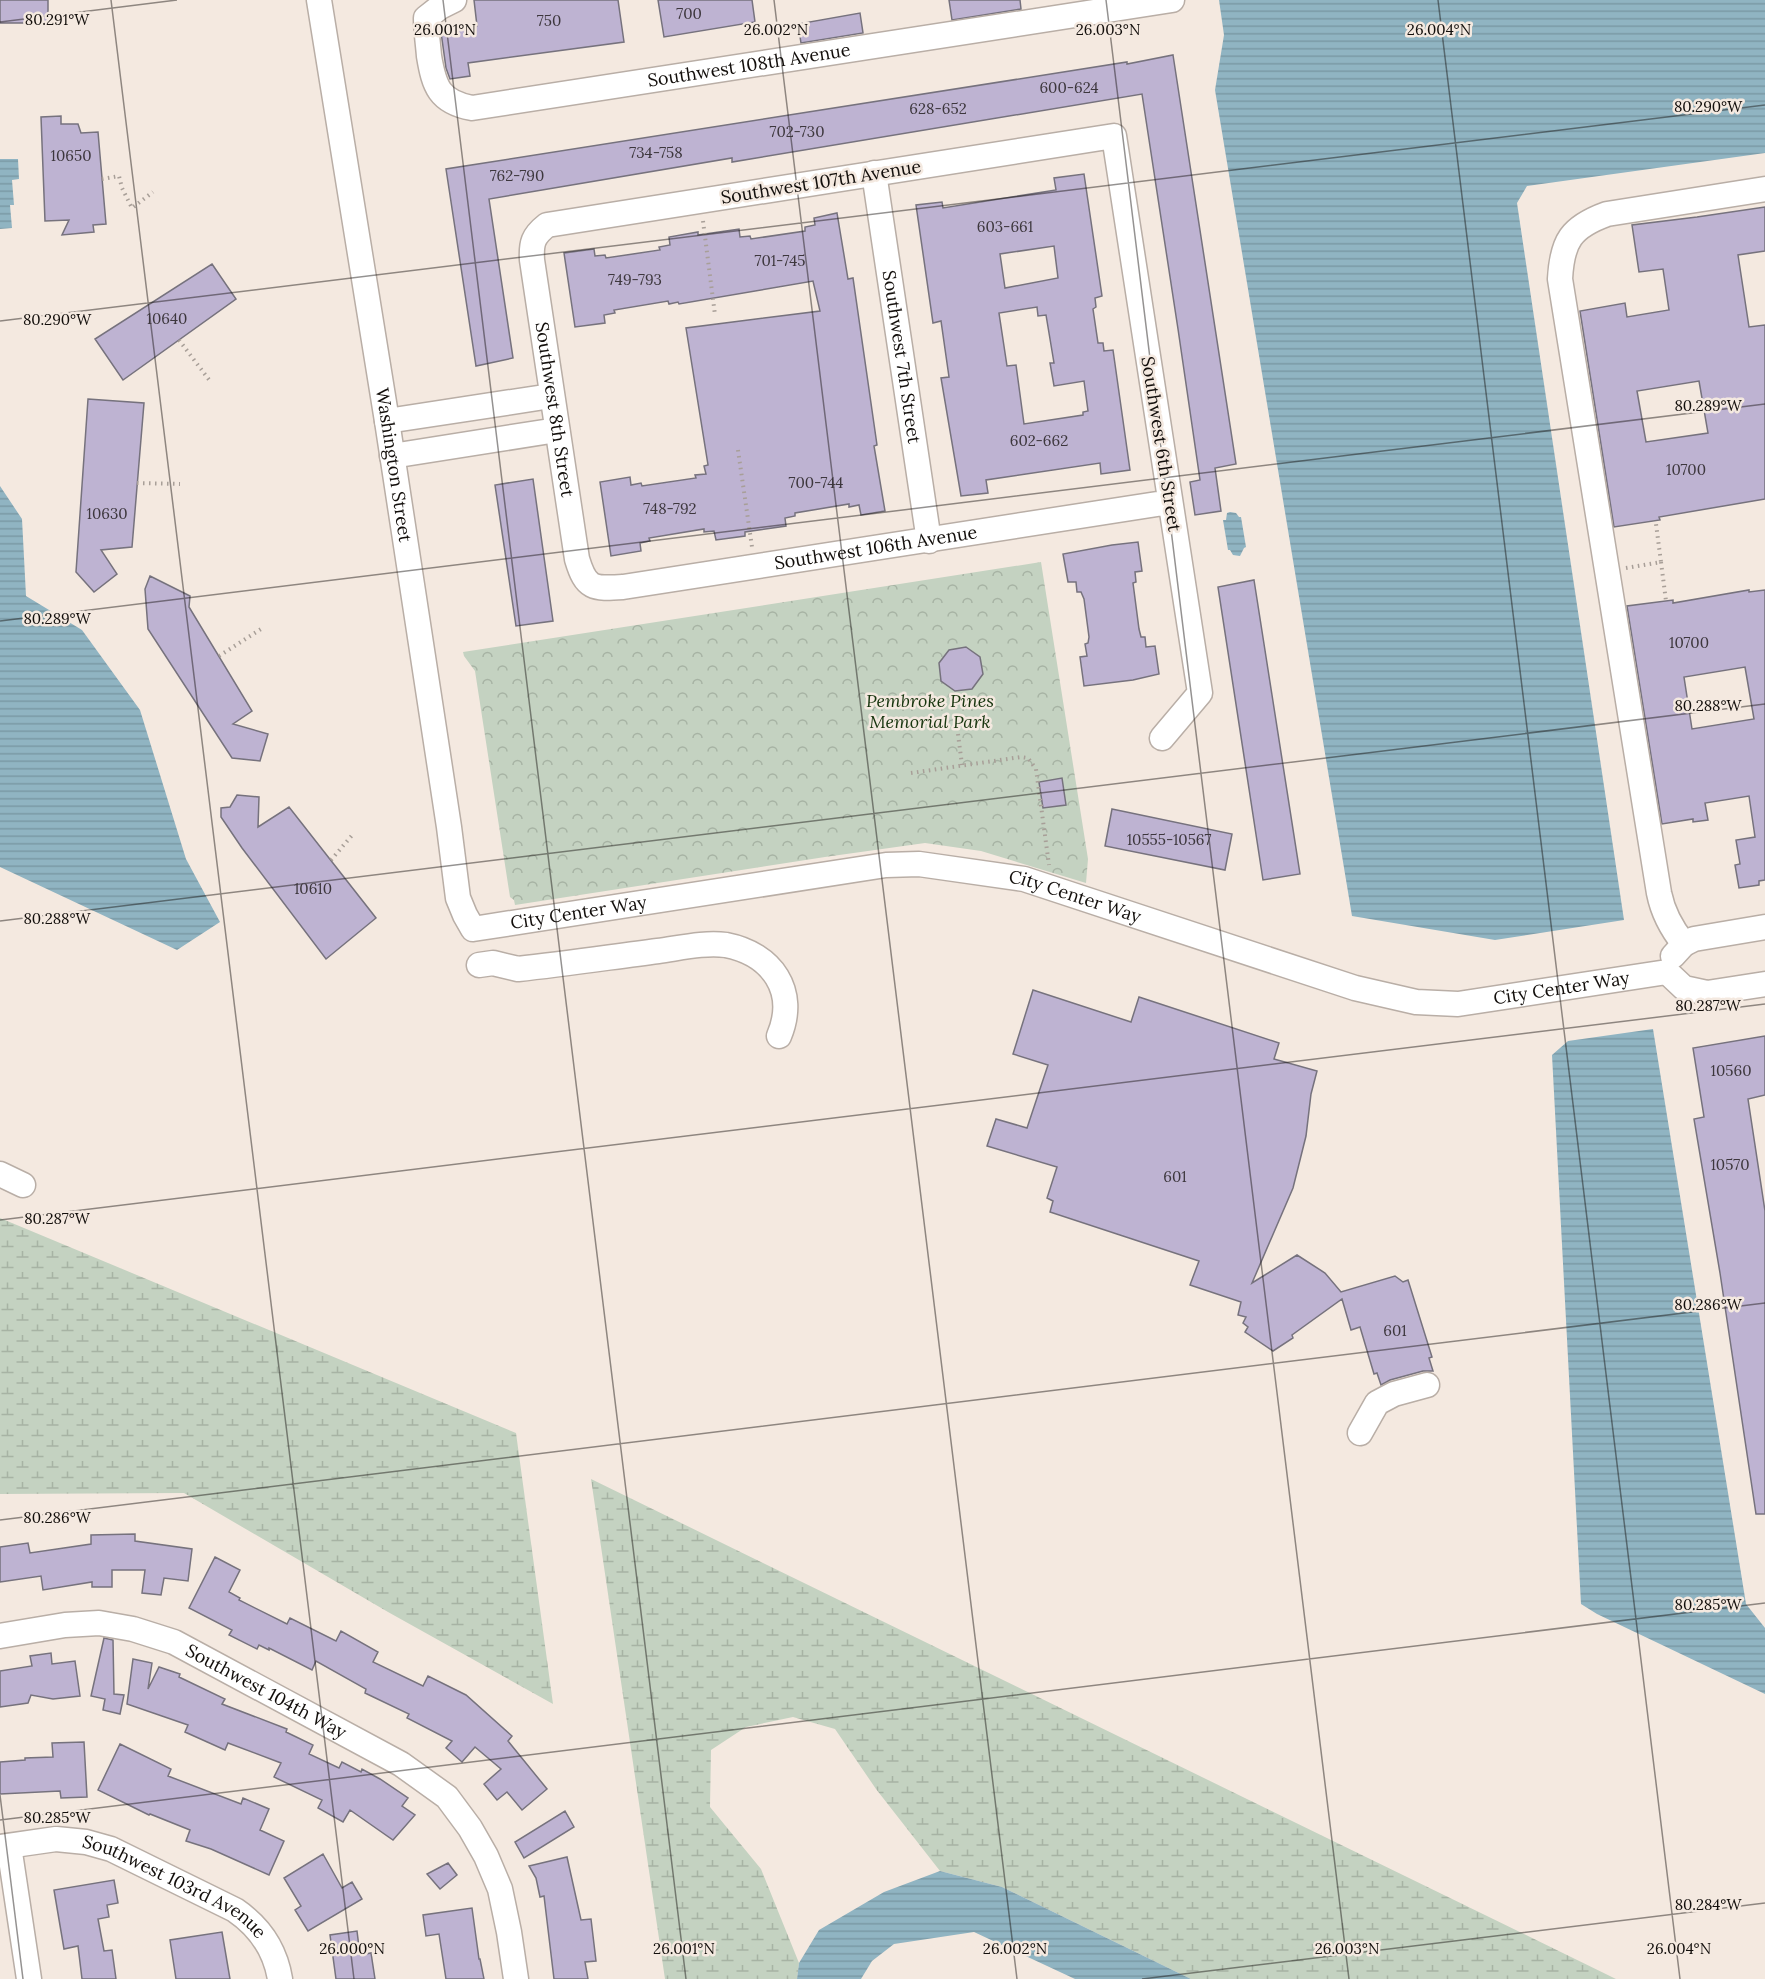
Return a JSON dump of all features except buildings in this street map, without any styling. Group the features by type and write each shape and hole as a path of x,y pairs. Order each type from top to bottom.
{"street":[{"name":"Washington Street","path":"318,0 387,421 450,827 458,898 473,929"},
{"name":"Southwest 108th Avenue","path":"454,0 426,18 432,76 437,89 446,98 458,106 472,108 1172,0"},
{"name":"Southwest 107th Avenue","path":"533,238 547,225 1114,136"},
{"name":"Southwest 6th Street","path":"1114,136 1200,693 1162,738"},
{"name":"Southwest 7th Street","path":"874,173 929,541"},
{"path":"1684,944 1671,928 1661,903 1560,279 1561,258 1576,230 1587,221 1607,214 1765,189"},
{"name":"Southwest 8th Street","path":"533,238 532,260 551,396 577,559 584,579"},
{"path":"387,421 551,396"},
{"path":"489,406 494,440"},
{"path":"392,456 557,430"},
{"name":"Southwest 106th Avenue","path":"584,579 591,585 602,588 929,541 1170,502"},
{"name":"City Center Way","path":"473,929 910,863 1024,879 1355,988 1416,1002 1437,1005 1467,1003 1667,972"},
{"path":"1765,927 1694,939 1677,949 1667,972 1684,988 1707,993 1765,984"},
{"path":"479,965 493,963 518,969 686,947 727,946 754,956 769,965 778,977 785,1000 784,1022 779,1036"},
{"path":"0,1174 23,1185"},
{"path":"1360,1433 1377,1403 1394,1394 1427,1384"},
{"name":"Southwest 104th Way","path":"0,1636 99,1623 133,1629 174,1642 401,1764 447,1797 470,1828 486,1856 500,1889 516,1979"},
{"name":"Southwest 103rd Avenue","path":"4,1846 39,1840 64,1839 111,1849 247,1918 266,1940 278,1966 280,1979"},
{"path":"4,1846 29,1979"}],"path":[{"path":"102,179 119,176 132,208 153,192"},
{"path":"700,201 715,315"},
{"path":"179,340 210,381"},
{"path":"738,450 755,567"},
{"path":"137,483 180,484"},
{"path":"1656,524 1666,601"},
{"path":"1607,571 1661,562"},
{"path":"219,656 261,629"},
{"path":"958,734 962,765"},
{"path":"911,773 1021,757 1032,761 1036,769 1051,874"},
{"path":"331,860 354,833"}],"green space":[{"name":"Pembroke Pines Memorial Park","path":"1041,562 1088,859 1086,883 981,851 925,843 515,905 514,900 510,897 475,671 463,652"},
{"path":"0,1218 516,1433 553,1704 388,1612 184,1493 0,1494"},
{"path":"591,1479 1616,1979 1191,1979 1002,1887 940,1871 876,1789 835,1729 793,1717 746,1727 711,1750 710,1807 761,1869 799,1963 797,1979 665,1979"}],"water":[{"path":"1219,0 1765,0 1765,153 1527,186 1517,203 1624,920 1495,940 1352,916 1215,90 1224,35"},
{"path":"0,159 18,159 19,179 12,180 14,205 10,205 12,228 0,229"},
{"path":"0,486 22,519 26,596 82,630 140,710 186,859 220,922 177,950 0,867"},
{"path":"1227,513 1241,517 1246,547 1240,556 1233,555 1228,550 1223,520 1226,520"},
{"path":"1653,1029 1746,1604 1765,1628 1765,1694 1597,1614 1581,1604 1552,1055 1568,1041"},
{"path":"940,1871 1002,1887 1191,1979 1075,1979 974,1932 894,1944 872,1961 861,1979 797,1979 799,1963 819,1930 884,1892"}]}
